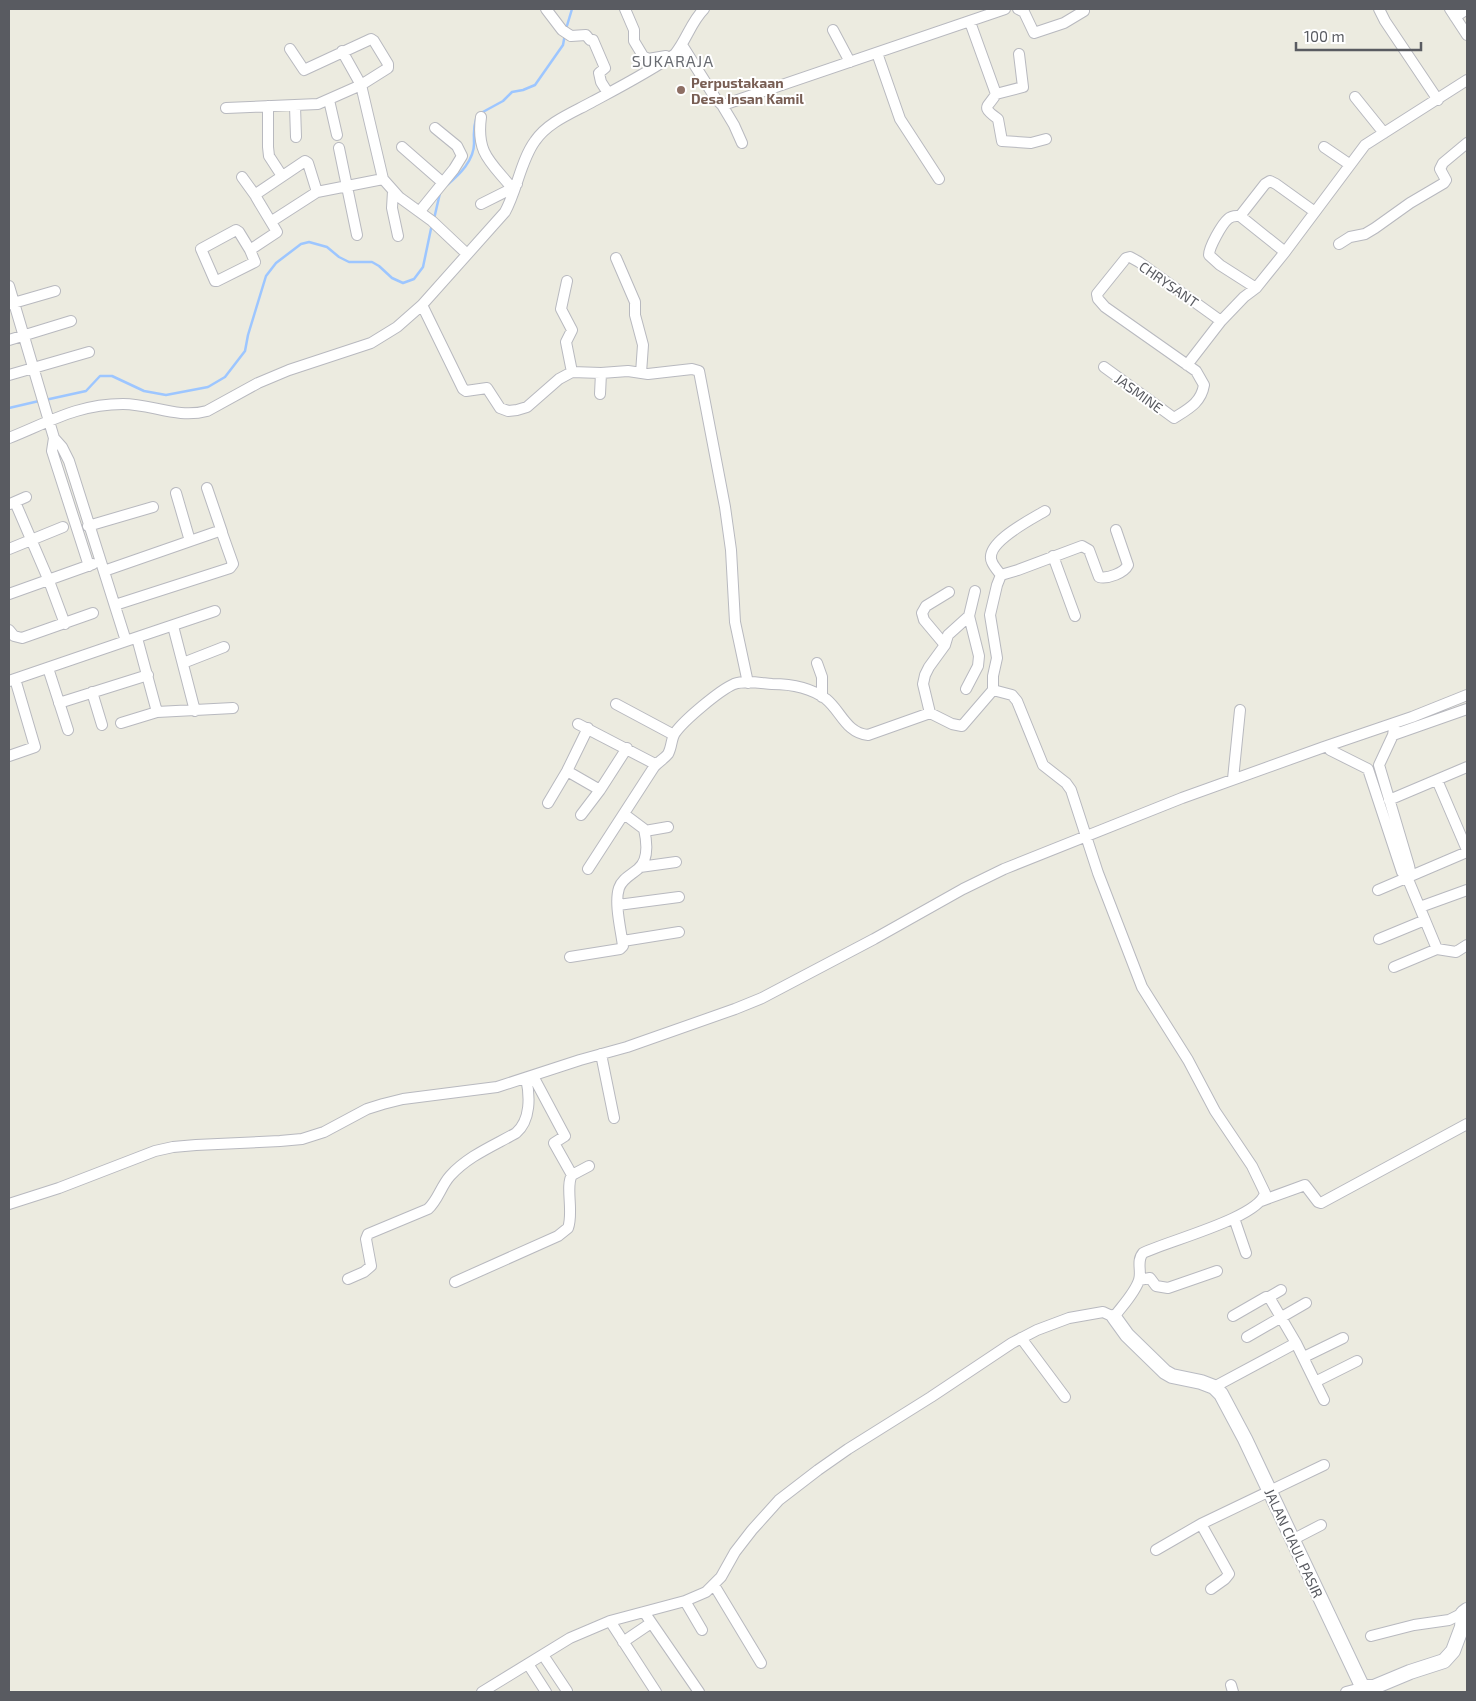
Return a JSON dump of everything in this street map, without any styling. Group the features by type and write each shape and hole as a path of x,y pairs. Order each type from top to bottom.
{"street":[{"path":"546,9 562,30 571,36 586,35 592,40 606,68 599,73 608,93"},
{"path":"625,9 634,30 634,40 643,56 648,59 663,55 669,58"},
{"path":"9,438 72,411 100,405 124,404 180,414 207,411 246,389 289,370 371,343 396,327 422,305 505,212 512,200 515,186 530,149 540,134 567,115 675,54 682,45 691,25 704,9"},
{"path":"722,105 1005,9"},
{"path":"1018,9 1024,12 1034,33 1064,23 1084,11"},
{"path":"1380,9 1385,21 1438,100"},
{"path":"1467,9 1452,11 1467,35"},
{"path":"970,22 996,94"},
{"path":"833,30 850,62"},
{"path":"226,108 318,104 361,85 386,70 388,64 372,40 342,51 304,70 290,49"},
{"path":"682,45 716,99 722,105 742,143"},
{"path":"342,51 361,85 383,179 393,191 420,211 468,254"},
{"path":"877,53 900,119 939,179"},
{"path":"1019,54 1023,87 996,94 987,105 987,109 991,116 998,119 1003,142 1031,143 1046,139"},
{"path":"1187,365 1221,321 1244,297 1256,288 1365,145 1467,80"},
{"path":"1354,97 1384,134"},
{"path":"330,100 337,135"},
{"path":"268,106 269,156 282,176"},
{"path":"295,106 296,137"},
{"path":"481,117 478,133 485,155 515,186"},
{"path":"420,211 459,162 461,154 457,146 435,128"},
{"path":"1340,244 1350,237 1364,234 1375,228 1410,203 1444,183 1446,180 1440,169 1443,163 1467,142"},
{"path":"402,147 442,182"},
{"path":"1324,147 1349,164"},
{"path":"340,148 357,235"},
{"path":"255,195 305,161 308,164 317,192"},
{"path":"242,177 277,230 276,233 250,250"},
{"path":"272,222 317,192 383,179"},
{"path":"1240,216 1265,184 1270,181 1315,212"},
{"path":"481,204 515,186"},
{"path":"393,191 392,208 398,236"},
{"path":"1256,288 1220,265 1209,255 1210,247 1228,218 1240,216 1285,252"},
{"path":"236,230 250,250 255,260 254,263 217,281 214,280 201,249 236,230"},
{"path":"616,258 635,302 635,315 643,345 641,374"},
{"name":"CHRYSANT","path":"1187,365 1105,307 1098,299 1098,294 1123,260 1130,258 1139,262 1221,321"},
{"path":"567,282 561,309 572,330 566,342 572,372"},
{"path":"9,286 12,303 24,335 54,438 62,447 68,461 126,641"},
{"path":"12,303 55,291"},
{"path":"422,305 463,389 466,391 487,388 498,406 504,410 527,408 559,379 572,372 601,373 617,371 652,374 692,369 700,373 725,507 731,550 735,622 748,683"},
{"path":"9,340 71,321"},
{"path":"9,375 89,352"},
{"name":"JASMINE","path":"1104,367 1174,418 1192,407 1200,400 1203,394 1204,385 1201,378 1196,371 1187,365"},
{"path":"600,394 601,373"},
{"path":"54,438 52,451 89,566"},
{"path":"63,486 74,483"},
{"path":"115,605 232,567 233,564 207,488"},
{"path":"176,493 190,541"},
{"path":"26,497 12,503 32,540 65,624"},
{"path":"88,526 153,507"},
{"path":"1001,575 992,562 991,557 997,544 1003,537 1045,511"},
{"path":"9,549 63,527"},
{"path":"588,869 655,764 668,753 674,735 695,713 738,683 784,684 802,688 822,697 835,708 851,729 863,735 880,732 930,713 949,723 960,726 964,724 993,690 993,676 997,658 990,615 1001,575 1079,547 1085,547 1088,550 1099,577 1104,578 1123,571 1128,565 1116,530"},
{"path":"9,594 89,566 103,566 222,532"},
{"path":"1054,556 1075,616"},
{"path":"966,689 978,666 980,656 969,616 975,591"},
{"path":"945,645 924,620 922,613 926,606 950,592"},
{"path":"9,756 35,747 12,680 215,611"},
{"path":"9,630 14,636 22,638 93,613"},
{"path":"930,713 923,684 929,667 945,645 948,636 969,616"},
{"path":"173,626 195,711"},
{"path":"137,638 157,712"},
{"path":"182,663 224,647"},
{"path":"817,663 822,677 822,697"},
{"path":"48,668 68,730"},
{"path":"59,703 148,676"},
{"path":"993,690 1012,695 1017,701 1043,765 1066,783 1071,790 1098,873 1142,987 1185,1054 1215,1110 1259,1178 1265,1193 1261,1201"},
{"path":"92,692 102,725"},
{"path":"9,1204 59,1188 155,1151 196,1145 302,1139 324,1132 368,1109 383,1104 412,1098 483,1089 627,1047 750,1004 980,880 1085,836 1233,779 1395,723 1467,695"},
{"path":"616,704 674,735"},
{"path":"120,723 157,712 234,708"},
{"path":"1392,735 1467,709"},
{"path":"1233,779 1240,710"},
{"path":"1395,723 1379,765 1410,866 1407,877"},
{"path":"578,724 655,764"},
{"path":"548,802 567,771 588,728"},
{"path":"581,815 600,790 627,748"},
{"path":"1330,750 1368,769 1402,872 1407,877 1425,920 1445,950"},
{"path":"1368,769 1379,765"},
{"path":"1389,800 1467,767"},
{"path":"567,771 600,790"},
{"path":"1378,890 1467,851 1437,780"},
{"path":"570,957 620,949 623,946 618,890 621,884 640,868 646,856 645,832 642,826 624,814"},
{"path":"645,832 668,827"},
{"path":"640,868 676,862"},
{"path":"1420,907 1467,890"},
{"path":"618,905 679,897"},
{"path":"1379,939 1425,920"},
{"path":"623,942 679,932"},
{"path":"1394,967 1445,950 1458,951 1467,946"},
{"path":"601,1054 614,1118"},
{"path":"529,1077 565,1136 554,1144 572,1175"},
{"path":"348,1279 364,1272 371,1266 366,1238 368,1234 428,1209 434,1204 448,1178 464,1162 521,1129 525,1121 529,1077"},
{"path":"1114,1316 1139,1280 1139,1262 1143,1253 1216,1226 1234,1218 1261,1201 1305,1186 1321,1203 1467,1124"},
{"path":"455,1282 564,1232 571,1221 569,1181 572,1175 589,1166"},
{"path":"1234,1218 1246,1253"},
{"path":"1139,1280 1150,1278 1156,1286 1168,1288 1217,1271"},
{"path":"1233,1316 1281,1290"},
{"path":"1269,1297 1304,1357 1324,1400"},
{"path":"1247,1337 1306,1303"},
{"path":"482,1692 570,1638 610,1621 684,1601 706,1592 714,1585 752,1530 785,1495 848,1449 931,1397 994,1354 1021,1338 1058,1322 1081,1315 1103,1312 1114,1316 1138,1347 1164,1372 1172,1376 1214,1387 1296,1343"},
{"path":"1021,1338 1064,1397"},
{"path":"1304,1357 1343,1338"},
{"path":"1316,1382 1358,1361"},
{"name":"JALAN CIAUL PASIR","path":"1214,1387 1221,1394 1234,1416 1345,1649 1358,1681 1365,1687"},
{"path":"1156,1550 1201,1524 1324,1465"},
{"path":"1201,1524 1229,1574 1211,1589"},
{"path":"1292,1540 1321,1525"},
{"path":"714,1585 761,1663"},
{"path":"684,1601 702,1630"},
{"path":"644,1612 699,1692"},
{"path":"1346,1692 1365,1687 1374,1687 1410,1672 1444,1661 1453,1651 1462,1627 1465,1612"},
{"path":"1371,1636 1414,1625 1449,1620 1465,1612"},
{"path":"610,1621 656,1692"},
{"path":"623,1642 651,1623"},
{"path":"542,1655 567,1692"},
{"path":"528,1664 546,1692"}],"waterway":[{"path":"566,29 572,9"},
{"path":"481,113 503,101 512,92 535,85 563,45 565,34"},
{"path":"447,185 461,172 472,155 476,119"},
{"path":"434,219 440,193"},
{"path":"45,400 86,391 100,376 112,376 144,391 166,395 208,387 225,377 245,351 266,276 276,263 301,244 309,242 327,247 339,257 349,262 372,262 392,278 403,283 414,279 423,267 432,224"},
{"path":"9,408 39,401"}],"place":[{"name":"Perpustakaan Desa Insan Kamil","path":"681,90"}],"district":[{"name":"SUKARAJA","path":"673,60"}]}
